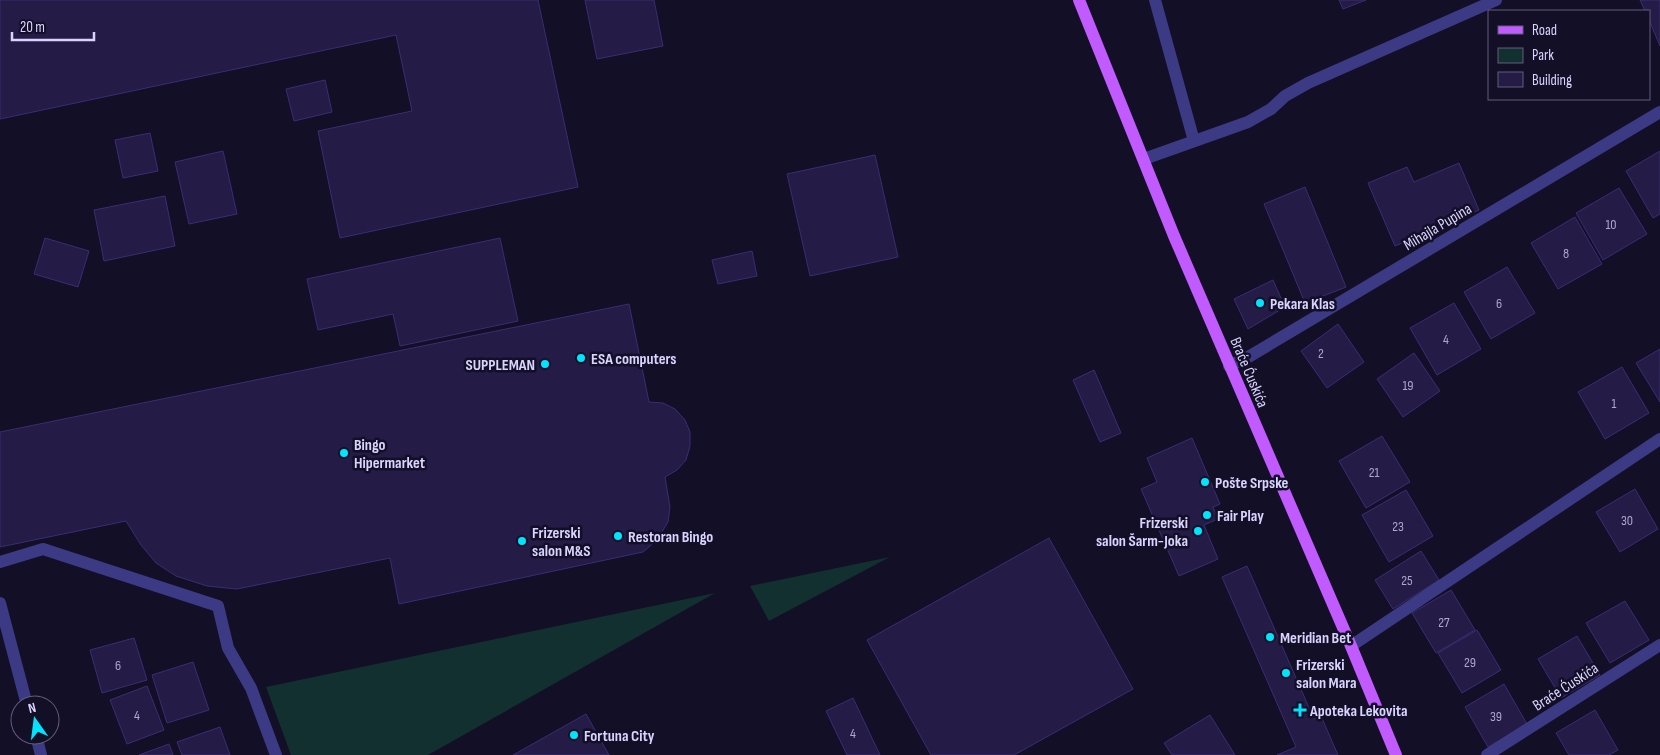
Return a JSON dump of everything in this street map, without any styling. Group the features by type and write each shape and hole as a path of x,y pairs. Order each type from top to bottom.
{"main road":[{"name":"Braće Ćuskića","path":"1079,0 1174,236 1396,755"}],"street":[{"path":"1155,0 1194,141"},
{"path":"1144,159 1248,122 1271,109 1285,96 1308,83 1496,0"},
{"name":"Mihajla Pupina","path":"1229,366 1258,351 1660,112"},
{"path":"1351,646 1660,439"},
{"path":"0,562 43,550 218,606 228,648 251,688 276,755"},
{"path":"0,603 2,617 24,695"},
{"name":"Braće Ćuskića","path":"1487,755 1660,645"}],"green space":[{"path":"890,557 769,621 750,586"},
{"path":"715,593 428,755 291,755 266,687"}],"building":[{"path":"0,0 538,0 578,187 340,238 318,131 412,111 396,35 0,119"},
{"path":"585,0 654,0 663,46 597,59"},
{"path":"1339,0 1366,0 1343,9"},
{"path":"1640,0 1660,0 1660,46 1650,22 1650,10 1645,10"},
{"path":"325,80 332,112 294,121 286,89"},
{"path":"150,133 158,171 123,178 115,140"},
{"path":"223,151 237,214 189,224 175,162"},
{"path":"1660,151 1660,214 1653,218 1626,171"},
{"path":"875,155 898,257 810,276 787,174"},
{"path":"1459,163 1479,210 1395,246 1368,183 1407,167 1414,182"},
{"path":"1305,187 1346,287 1305,303 1264,204"},
{"path":"1619,188 1647,234 1603,260 1576,213"},
{"path":"165,196 175,246 104,261 94,210"},
{"path":"1575,217 1602,264 1558,289 1531,243"},
{"path":"45,238 89,251 78,287 34,274"},
{"path":"500,238 518,321 400,346 393,314 318,330 307,279"},
{"path":"752,251 757,276 718,284 712,260"},
{"path":"1507,267 1535,313 1491,339 1464,292"},
{"name":"Pekara Klas","path":"1273,280 1285,307 1248,329 1234,299"},
{"path":"1454,303 1481,349 1437,375 1410,328"},
{"name":"Bingo Hipermarket","path":"629,304 649,402 663,403 675,409 685,420 690,432 690,446 686,460 677,470 665,477 670,507 668,522 657,540 643,552 399,604 390,558 237,589 207,586 176,576 156,563 141,545 126,521 0,547 0,432"},
{"path":"1338,324 1364,362 1327,388 1301,351"},
{"path":"1660,349 1660,402 1636,363"},
{"path":"1414,353 1440,391 1403,417 1377,379"},
{"path":"1622,367 1649,413 1605,439 1578,392"},
{"path":"1094,370 1121,433 1100,442 1073,380"},
{"path":"1382,436 1410,482 1366,508 1339,461"},
{"path":"1192,438 1220,504 1213,507 1218,519 1204,525 1218,559 1179,576 1141,489 1157,482 1147,458"},
{"path":"1635,489 1658,529 1620,552 1596,512"},
{"path":"1406,490 1433,536 1389,562 1362,515"},
{"path":"1049,538 1133,689 1014,755 931,755 867,640"},
{"path":"1421,551 1439,580 1393,609 1375,580"},
{"path":"1247,566 1314,719 1321,716 1338,755 1277,755 1296,747 1222,577"},
{"path":"1451,590 1475,630 1436,653 1412,613"},
{"path":"1625,601 1649,640 1610,663 1586,623"},
{"path":"1477,630 1501,670 1462,693 1438,653"},
{"path":"1577,636 1600,675 1561,698 1538,659"},
{"path":"134,638 147,680 102,693 90,650"},
{"path":"193,662 209,710 167,723 152,675"},
{"path":"1504,684 1527,724 1488,747 1465,707"},
{"path":"147,686 164,730 127,744 110,700"},
{"path":"853,698 880,755 847,755 826,711"},
{"path":"1595,710 1618,750 1609,755 1569,755 1556,733"},
{"name":"Fortuna City","path":"586,714 609,755 513,755"},
{"path":"1210,715 1235,755 1172,755 1164,743"},
{"path":"220,727 230,755 182,755 177,742"},
{"path":"169,744 173,755 139,755"}],"place":[{"name":"Pekara Klas","path":"1260,303"},
{"name":"ESA computers","path":"581,358"},
{"name":"SUPPLEMAN","path":"545,364"},
{"name":"Bingo Hipermarket","path":"344,453"},
{"name":"Pošte Srpske","path":"1205,482"},
{"name":"Fair Play","path":"1207,515"},
{"name":"Frizerski salon Šarm-Joka","path":"1198,531"},
{"name":"Restoran Bingo","path":"618,536"},
{"name":"Frizerski salon M&S","path":"522,541"},
{"name":"Meridian Bet","path":"1270,637"},
{"name":"Frizerski salon Mara","path":"1286,673"},
{"name":"Apoteka Lekovita","path":"1300,710"},
{"name":"Fortuna City","path":"574,735"}]}
